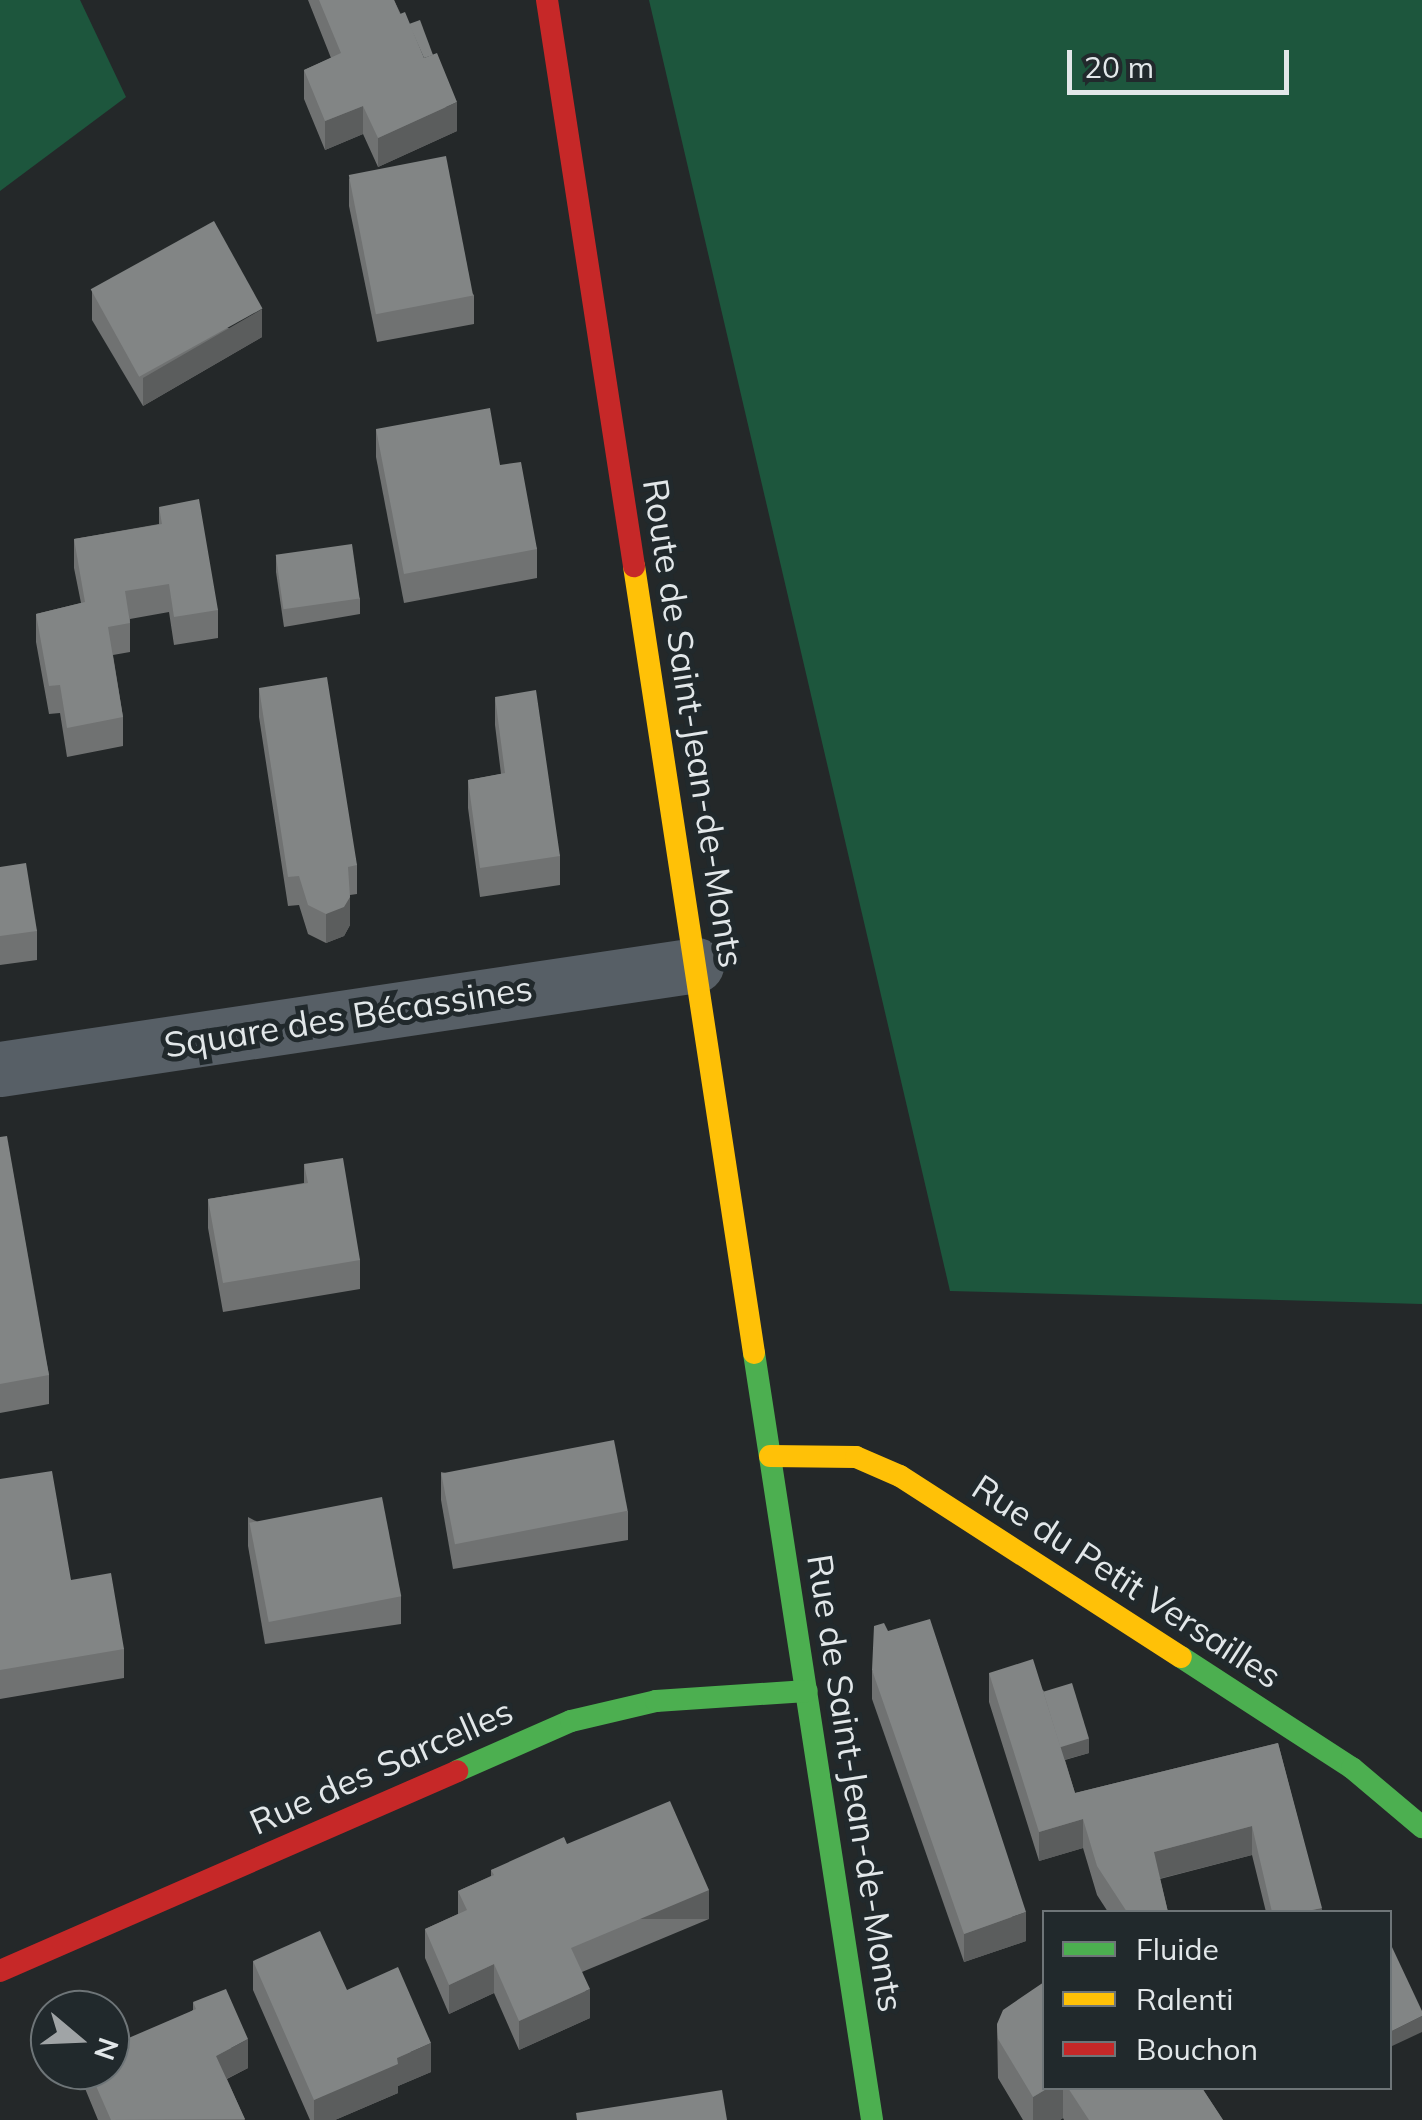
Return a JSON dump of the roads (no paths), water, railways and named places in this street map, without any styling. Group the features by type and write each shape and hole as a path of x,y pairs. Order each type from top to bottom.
{"main road":[{"name":"Route de Saint-Jean-de-Monts","path":"547,0 770,1456"},
{"name":"Rue du Petit Versailles","path":"770,1456 804,1453 856,1457 900,1476 1352,1768 1422,1827"},
{"name":"Rue de Saint-Jean-de-Monts","path":"770,1456 872,2120"},
{"name":"Rue des Sarcelles","path":"0,1971 571,1721 656,1701 807,1691"}],"street":[{"name":"Square des Bécassines","path":"0,1069 696,964"}]}
